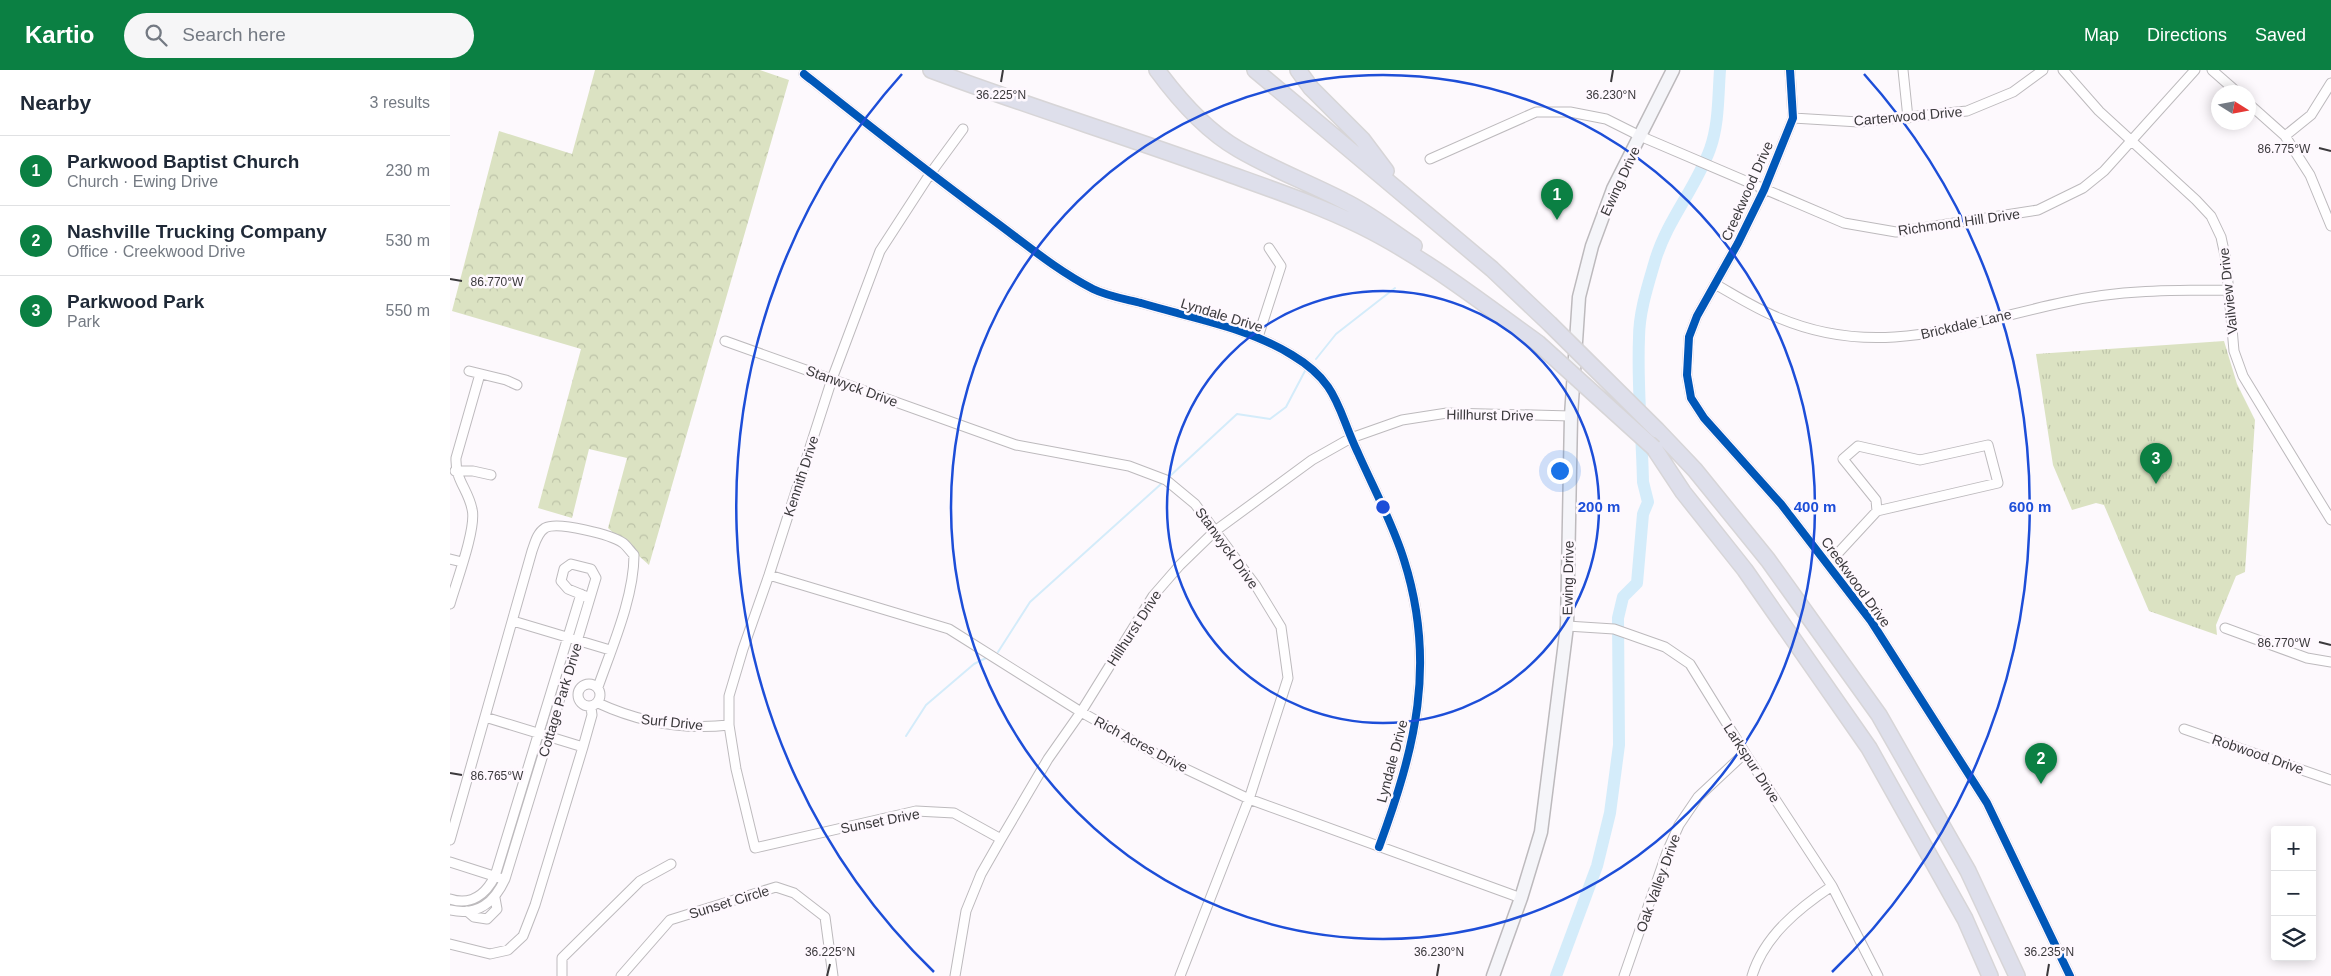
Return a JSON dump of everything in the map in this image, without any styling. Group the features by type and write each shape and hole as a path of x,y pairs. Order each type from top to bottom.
{"highway":[{"path":"931,70 1056,115 1176,154 1323,208 1364,227 1425,263 1538,343 1654,448 1683,492 1745,570 1869,748 1965,919 1990,976"},
{"path":"1157,70 1186,107 1224,140 1288,176 1344,201 1371,216 1447,268 1507,320"},
{"path":"1255,70 1499,275 1696,470 1768,560 1879,715 1968,871 2018,976"},
{"path":"1298,70 1311,88 1362,140 1402,192"}],"main road":[{"name":"Ewing Drive","path":"1493,976 1521,898 1541,832 1567,626 1571,416 1579,297 1592,246 1613,189 1673,70"}],"street":[{"name":"Creekwood Drive","path":"1790,70 1793,118 1764,190 1738,243 1697,316 1689,337 1687,374 1691,398 1704,418 1781,504 1871,621 1987,804 2070,976"},
{"path":"1903,70 1908,118"},
{"name":"Carterwood Drive","path":"1793,118 1859,122 1967,111 2013,92 2043,70"},
{"name":"Vailview Drive","path":"2063,70 2099,111 2211,216 2221,237 2226,260 2234,351 2243,376 2331,520"},
{"name":"Richmond Hill Drive","path":"1430,159 1536,112 1570,112 1606,119 1640,136 1844,223 1896,232 2038,210 2083,188 2104,171 2195,70"},
{"path":"2212,70 2229,85"},
{"name":"Lyndale Drive","path":"804,74 930,174 1063,271 1096,290 1258,337 1294,356 1325,380 1338,402 1351,438 1404,559 1412,586 1420,656 1416,726 1402,780 1379,847"},
{"path":"2285,136 2311,115 2331,83"},
{"path":"2256,110 2285,136 2310,175 2331,226"},
{"name":"Kennith Drive","path":"755,848 736,769 729,725 729,696 743,649 770,575 832,379 880,251 930,174 963,129"},
{"path":"1258,337 1281,266 1269,248"},
{"name":"Brickdale Lane","path":"1715,284 1779,318 1814,330 1871,339 1921,335 2066,301 2115,294 2159,290 2228,290"},
{"name":"Stanwyck Drive","path":"725,341 1016,445 1129,466 1166,480 1195,504 1256,586 1281,628 1288,678 1249,799 1180,976"},
{"path":"468,371 506,380 518,386"},
{"path":"450,604 473,517 469,500 455,471 456,458 480,374"},
{"name":"Hillhurst Drive","path":"955,976 966,911 981,874 1048,758 1081,712 1152,596 1215,531 1312,460 1351,438 1402,420 1447,413 1571,416"},
{"path":"1828,564 1877,511 1998,483 1988,445 1920,460 1858,446 1843,459 1876,500 1877,511"},
{"path":"455,471 473,470 491,474"},
{"path":"450,840 537,537 544,529 551,526 560,526 589,531 623,542 634,555 634,572 598,687 601,696 595,705 535,905 523,936 508,950 490,954 450,944"},
{"path":"450,559 462,562"},
{"name":"Cottage Park Drive","path":"467,911 474,917 487,918 497,908 496,898 506,879 578,640 596,578 591,569 570,564 564,570 561,581 568,590 590,598"},
{"name":"Rich Acres Drive","path":"770,575 949,629 1081,712 1167,760 1249,799 1521,898"},
{"name":"Cottage Park Drive","path":"450,899 466,901 482,895 489,889 496,876 581,594"},
{"path":"512,621 610,650"},
{"name":"Larkspur Drive","path":"1567,626 1614,629 1665,647 1690,664 1745,753 1832,886 1878,976"},
{"path":"2225,628 2307,658 2331,662"},
{"path":"595,705 581,703 578,692 586,684 598,687"},
{"name":"Surf Drive","path":"595,705 659,723 729,725"},
{"path":"484,717 583,747"},
{"name":"Robwood Drive","path":"2184,729 2331,780"},
{"name":"Oak Valley Drive","path":"1624,976 1667,852 1680,825 1698,797 1745,753"},
{"name":"Sunset Drive","path":"755,848 916,811 954,813 1001,839"},
{"path":"450,862 506,879"},
{"path":"562,976 562,958 640,881 671,864"},
{"path":"1752,976 1764,951 1783,924 1803,905 1832,886"},
{"name":"Sunset Circle","path":"621,976 670,920 776,887 794,893 825,917 833,976"},
{"path":"450,910 467,911 479,908 496,898"}],"green space":[{"path":"595,70 760,70 789,80 649,565 608,528 627,458 589,449 572,518 538,508 581,349 452,311 499,131 572,154"},
{"path":"2224,341 2237,384 2255,420 2245,572 2236,576 2216,625 2217,635 2149,611 2104,505 2096,503 2072,510 2053,465 2036,354"}],"waterway":[{"path":"1556,976 1597,866 1610,813 1619,745 1618,618 1623,597 1637,583 1643,514 1648,502 1643,482 1639,392 1639,328 1642,309 1660,246 1710,149 1717,120 1720,70"},
{"path":"1316,359 1336,334 1395,288"},
{"path":"1170,476 1237,414 1270,419 1286,407 1306,369"},
{"path":"998,652 1030,602 1161,484"},
{"path":"906,736 926,705 974,664 986,658"}],"cycle path":[{"path":"1790,70 1793,118 1764,190 1738,243 1697,316 1689,337 1687,375 1691,398 1704,418 1781,504 1871,621 1987,803 2070,976"},
{"path":"804,74 948,186 1044,258 1080,282 1110,295 1238,330 1275,345 1307,365 1328,387 1335,398 1400,547 1414,598 1419,635 1420,671 1411,741 1403,775 1379,847"}],"place":[{"name":"Parkwood Baptist Church","path":"1557,220"},
{"name":"Parkwood Park","path":"2156,484"},
{"name":"Nashville Trucking Company","path":"2041,784"}]}
